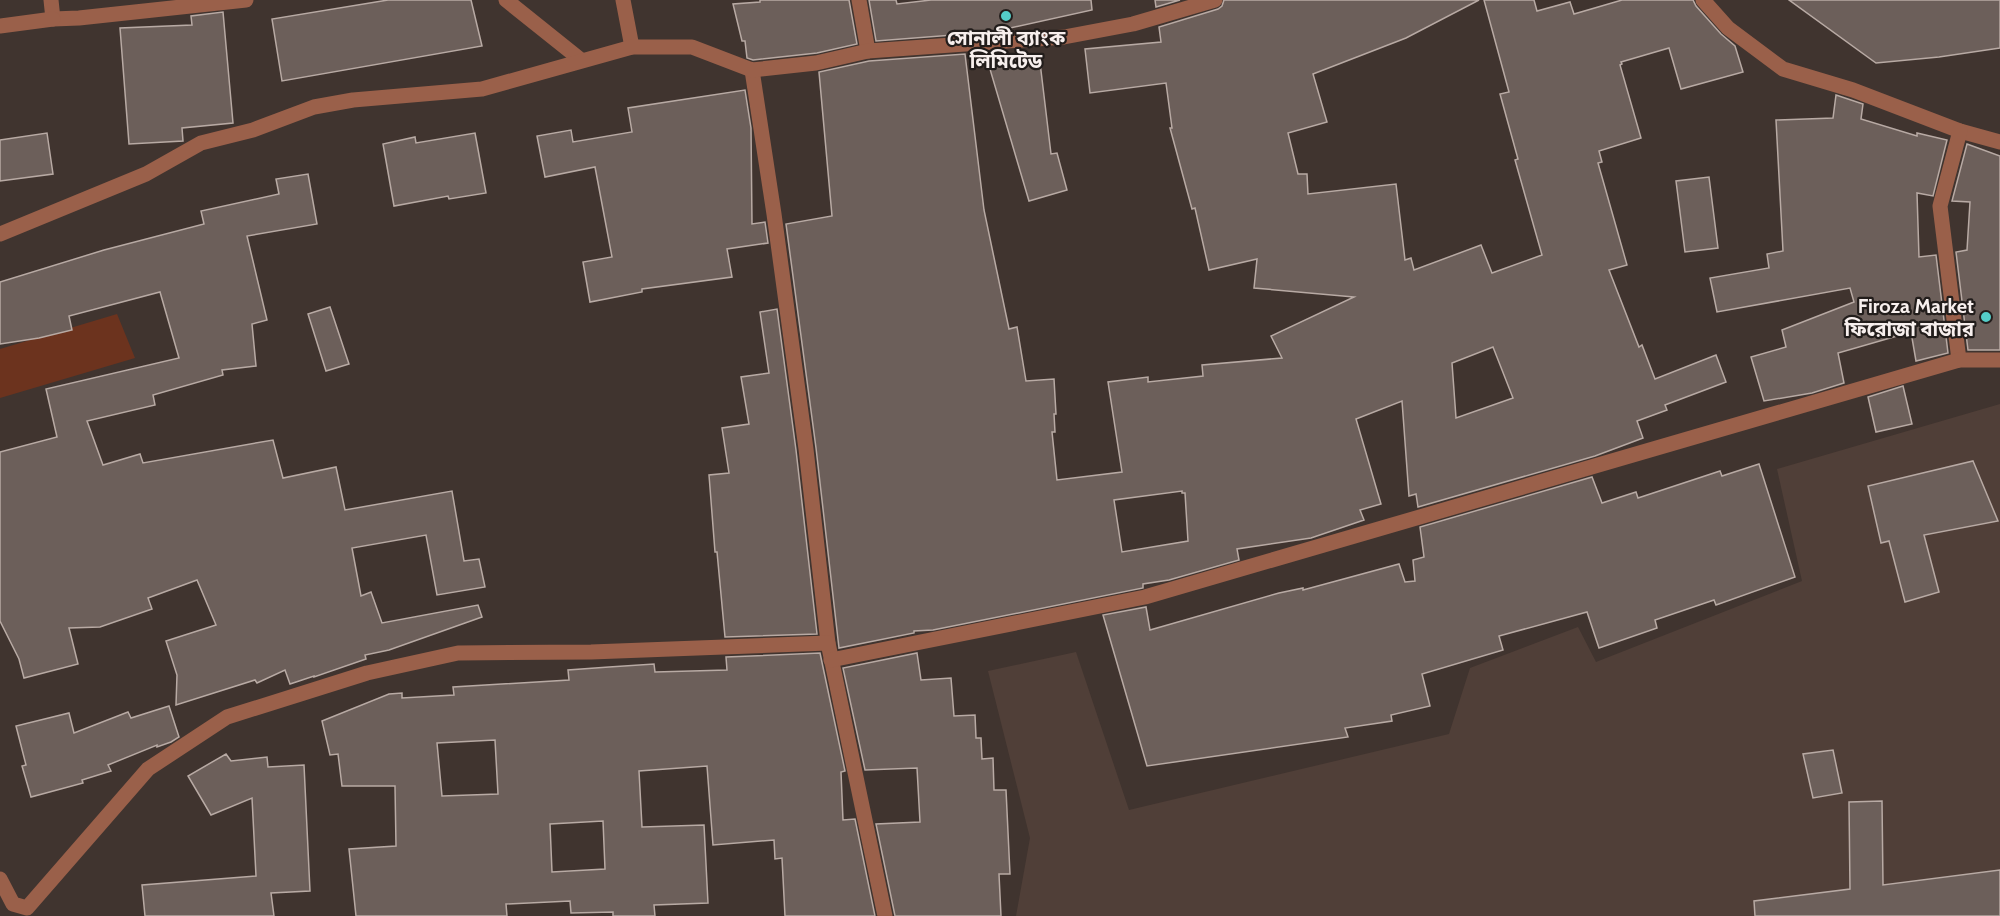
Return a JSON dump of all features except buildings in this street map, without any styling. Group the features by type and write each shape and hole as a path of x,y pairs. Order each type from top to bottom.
{"street":[{"path":"51,0 52,18"},
{"path":"0,26 52,18 79,18 246,0"},
{"path":"506,0 581,60"},
{"path":"623,0 632,47"},
{"path":"859,0 868,51"},
{"path":"0,234 146,174 201,143 253,130 315,107 354,100 483,89 632,47 692,47 752,69 816,63 868,51 1064,37 1133,24 1215,0"},
{"path":"1703,0 1728,28 1784,69 1853,90 1960,131 2000,142"},
{"path":"752,69 806,449 828,643 885,916"},
{"path":"1959,360 1940,206 1960,131"},
{"path":"831,660 1145,597 1959,360 2000,360"},
{"path":"0,879 13,904 24,912 148,769 227,717 367,673 458,653 591,652 828,643"}],"shaded area":[{"path":"117,314 135,358 0,398 0,349"},
{"path":"2000,404 2000,916 1016,916 1030,838 988,671 1076,652 1129,810 1449,734 1470,668 1578,627 1596,662 1802,581 1777,469"}],"place":[{"name":"সোনালী ব্যাংক লিমিটেড","path":"1006,16"},
{"name":"Firoza Market ফিরোজা বাজার","path":"1986,317"}]}
